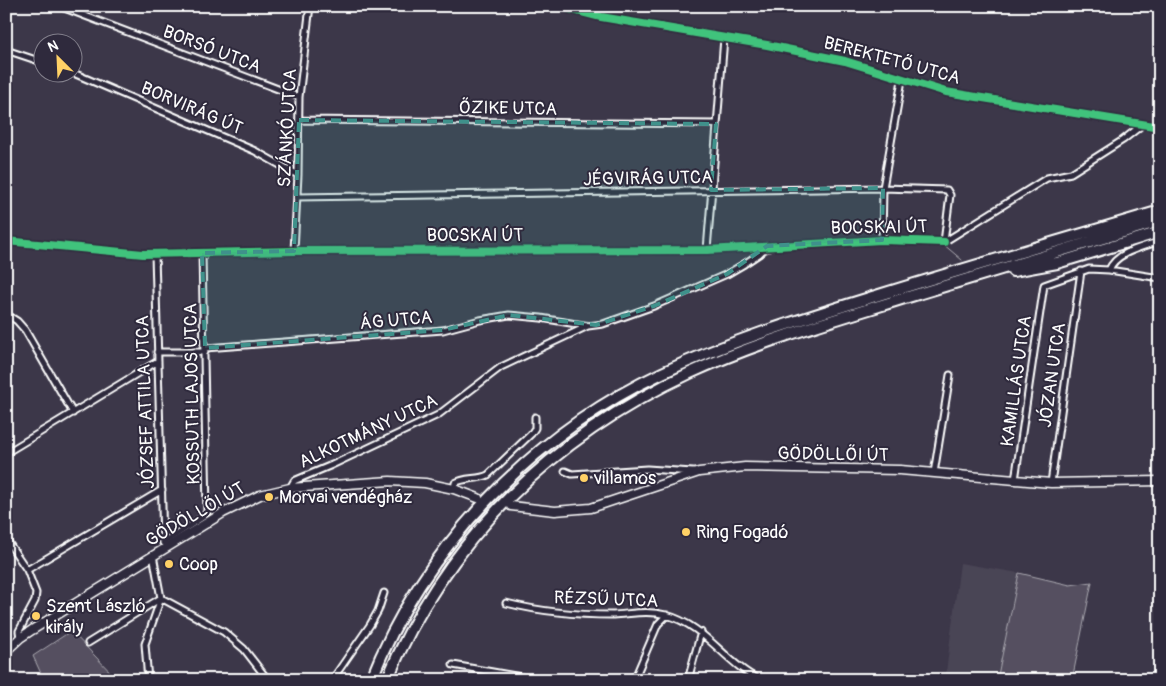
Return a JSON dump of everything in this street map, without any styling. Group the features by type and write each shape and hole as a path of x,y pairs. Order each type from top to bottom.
{"highway":[{"path":"372,680 405,611 430,571 457,534 492,495 528,461 581,420 633,388 688,362 774,328 1160,211"},
{"path":"386,680 405,639 420,613 465,546 499,506 556,455 591,429 666,385 732,356 818,325 1160,221"},
{"path":"968,279 1057,262 1160,232"}],"main road":[{"name":"GÖDÖLLŐI ÚT","path":"511,506 556,512 591,508 699,472 745,467 900,470 1051,483 1160,481"},
{"name":"GÖDÖLLŐI ÚT","path":"6,652 20,638 153,555 163,546 238,504 260,495 290,488 390,482 425,483 478,498"}],"street":[{"name":"BORSÓ UTCA","path":"59,6 300,97"},
{"name":"SZÁNKÓ UTCA","path":"294,251 300,97 310,6"},
{"name":"BEREKTETŐ UTCA","path":"558,6 601,17 767,45 845,61 902,80 962,95 1160,127"},
{"path":"707,250 724,38"},
{"path":"6,50 32,59"},
{"name":"BORVIRÁG ÚT","path":"82,77 255,151 298,175"},
{"path":"882,240 884,188 902,80"},
{"name":"ŐZIKE UTCA","path":"299,120 716,124"},
{"path":"944,242 1047,178 1071,173 1123,140 1142,125"},
{"name":"JÉGVIRÁG UTCA","path":"297,197 884,188 947,190 950,195 944,242"},
{"name":"BOCSKAI ÚT","path":"6,241 154,254 294,251 707,250 882,240 944,242"},
{"path":"1109,270 1111,264 1118,258 1160,241"},
{"path":"588,326 603,324 625,317 727,274 759,254 767,246"},
{"name":"KOSSUTH LAJOS UTCA","path":"163,546 203,517 207,512 202,253"},
{"name":"JÓZSEF ATTILA UTCA","path":"154,254 163,546"},
{"path":"1080,271 1089,269 1109,270 1160,278"},
{"name":"KAMILLÁS UTCA","path":"1016,480 1044,286 1080,271"},
{"name":"JÓZAN UTCA","path":"1051,483 1080,271"},
{"path":"6,314 17,321 25,330 73,413"},
{"name":"ÁG UTCA","path":"157,352 205,350 443,330 509,315 588,326"},
{"name":"ALKOTMÁNY UTCA","path":"290,488 294,481 438,415 501,367 588,326"},
{"path":"6,453 158,361"},
{"path":"934,473 950,375"},
{"path":"454,490 455,483 459,480 483,478 488,475 532,434 535,428 535,417"},
{"path":"565,471 572,474 647,469 699,472"},
{"path":"27,570 162,490"},
{"path":"6,539 27,570 34,586 36,597 20,631 20,638"},
{"path":"148,680 145,644 161,598 153,555"},
{"path":"332,680 370,625 378,611 384,593"},
{"path":"88,643 161,598"},
{"path":"161,598 224,632 244,649 268,680"},
{"name":"RÉZSŰ UTCA","path":"506,603 527,609 612,614 647,612 667,615 701,632 723,654 760,680"},
{"path":"634,680 658,624 667,615"},
{"path":"688,680 701,632"},
{"path":"453,665 538,680"}],"highlighted area":[{"path":"299,120 716,124 711,190 883,188 882,240 767,246 727,274 654,306 596,325 509,315 443,330 205,348 202,253 294,251"}],"shaded area":[{"path":"960,563 1019,573 997,680 945,680"},
{"path":"1019,573 1070,585 1092,582 1072,680 997,680"},
{"path":"71,631 118,680 44,680 33,656"}],"waterway":[{"path":"943,244 962,260"},
{"path":"673,300 745,268 767,253 776,250 824,246"},
{"path":"598,328 649,310"},
{"path":"515,313 593,322"},
{"path":"210,344 443,326 491,314 501,314"},
{"path":"167,350 201,349"}],"cycle path":[{"path":"558,6 601,17 767,45 845,61 946,92 1160,127"},
{"path":"6,241 143,254 294,251 707,250 882,240 944,242"}],"place":[{"name":"villamos","path":"584,478"},
{"name":"Morvai vendégház","path":"269,497"},
{"name":"Ring Fogadó","path":"686,532"},
{"name":"Coop","path":"169,564"},
{"name":"Szent László király","path":"36,616"}]}
